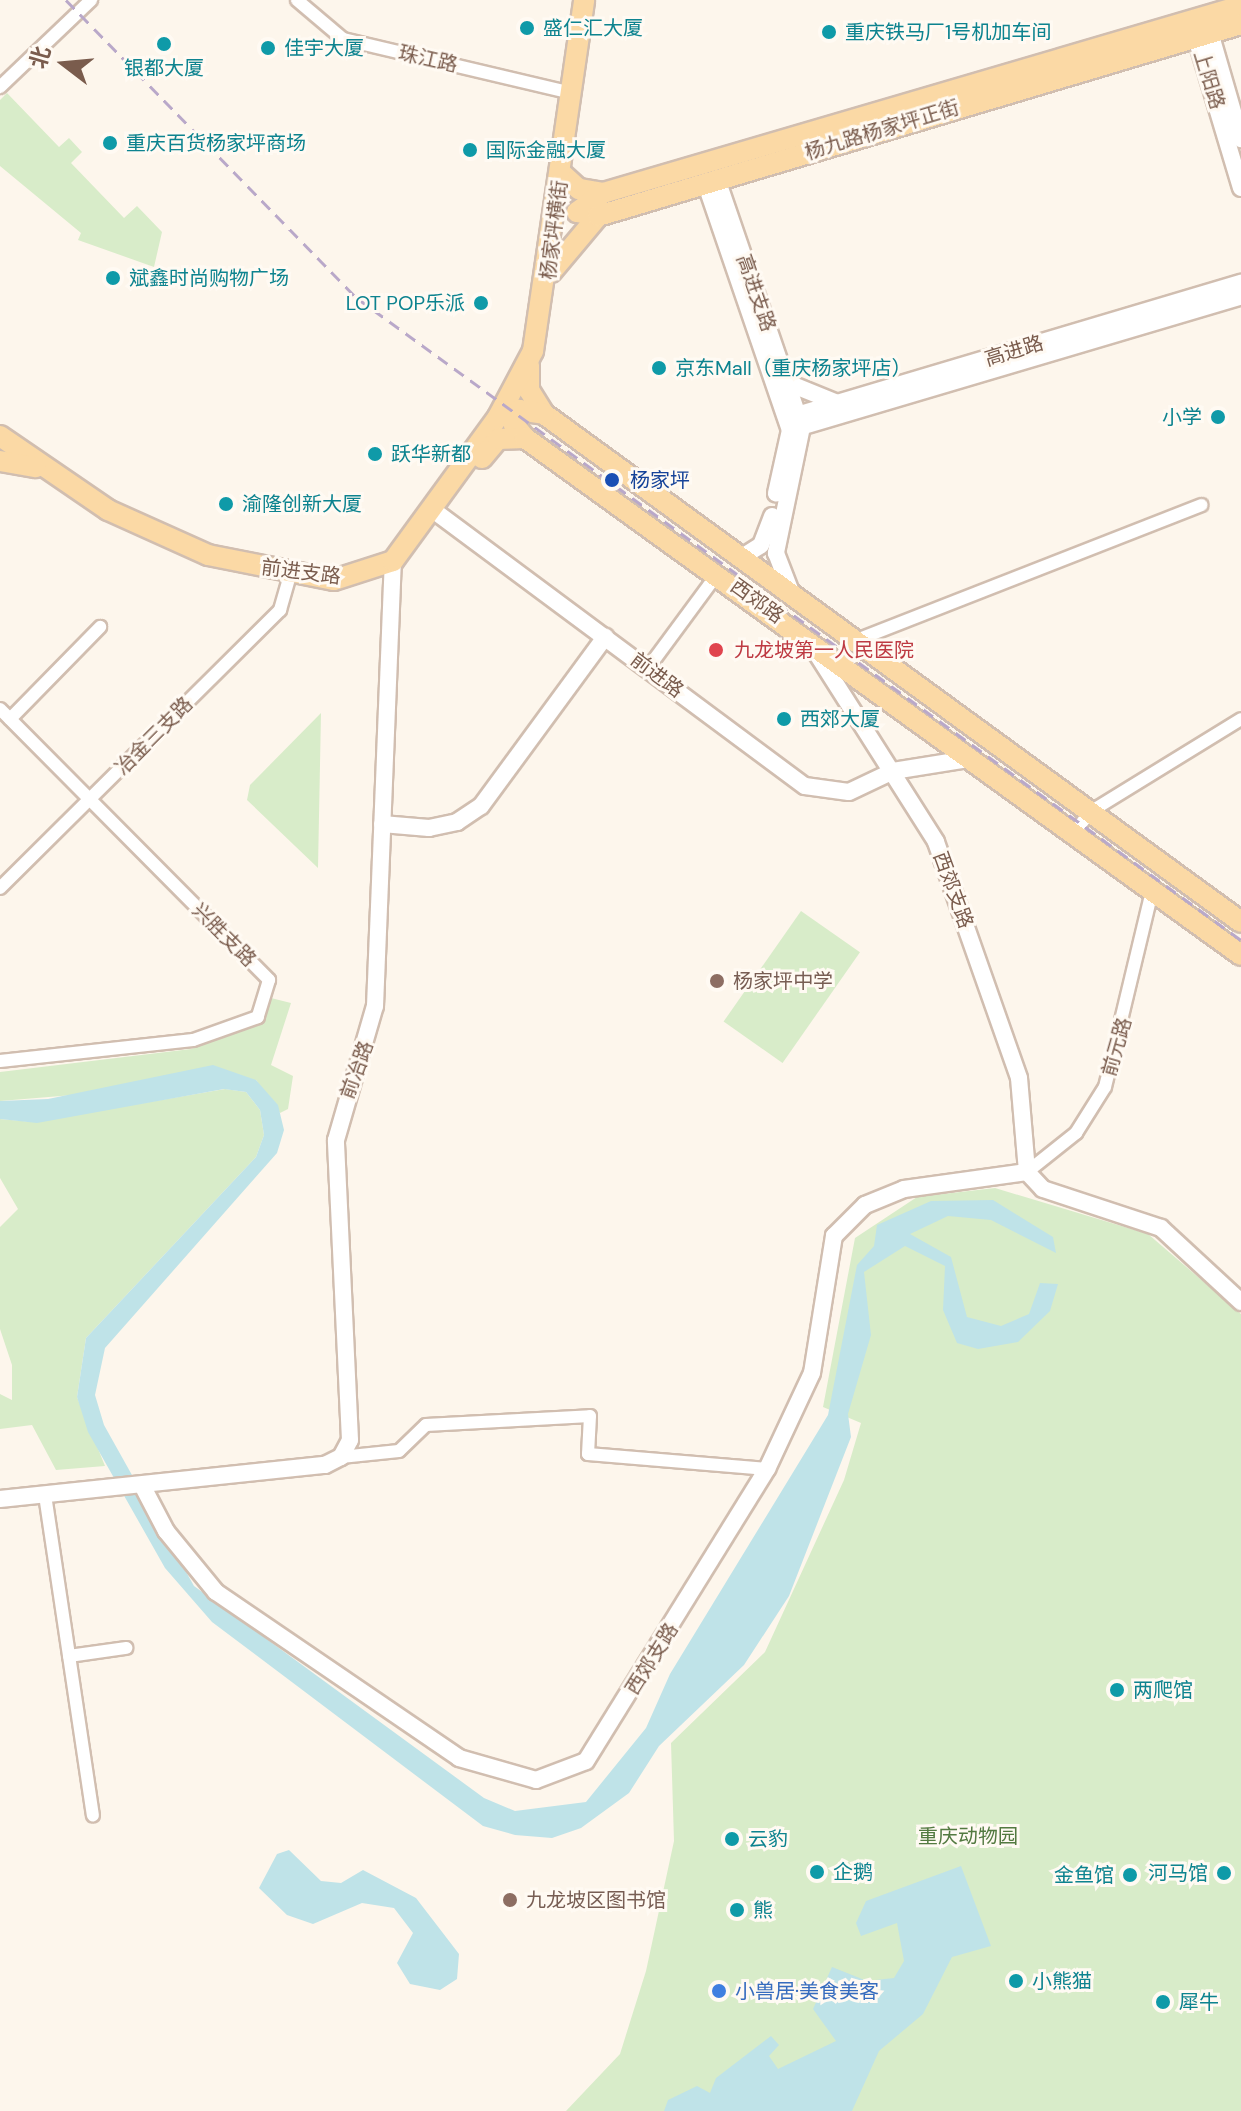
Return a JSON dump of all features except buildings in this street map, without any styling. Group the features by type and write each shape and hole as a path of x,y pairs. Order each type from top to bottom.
{"main road":[{"name":"杨家坪横街","path":"529,364 549,276 584,0"},
{"name":"杨九路杨家坪正街","path":"598,216 1200,25 1241,6"},
{"name":"杨九路杨家坪正街","path":"603,193 1200,25 1241,24"},
{"path":"561,173 579,189 603,193"},
{"path":"549,276 598,216 577,212 603,193"},
{"path":"529,364 529,390 544,414"},
{"path":"393,561 433,510 529,364"},
{"path":"525,438 514,425 519,410 544,414"},
{"name":"西郊路","path":"544,414 1241,922"},
{"name":"前进支路","path":"0,436 46,470 175,543 290,574 334,580 393,561"},
{"path":"433,510 453,497 493,443 525,438"},
{"name":"西郊路","path":"525,438 718,573 968,759 1241,955"},
{"path":"0,461 46,470"}],"street":[{"path":"0,87 91,0"},
{"name":"珠江路","path":"297,0 343,39 571,93"},
{"path":"1200,25 1241,139"},
{"name":"上阳路","path":"1200,25 1241,188"},
{"name":"高进支路","path":"711,181 788,383 794,423"},
{"name":"高进支路","path":"711,181 794,423"},
{"name":"高进路","path":"794,423 840,403 1241,283"},
{"name":"高进路","path":"794,423 1241,296"},
{"path":"788,383 802,395 840,403"},
{"path":"742,557 768,535 794,423"},
{"path":"791,592 776,553 794,423"},
{"path":"857,640 1202,505"},
{"name":"前进路","path":"433,510 805,786 849,792 893,771 968,759"},
{"name":"前冶路","path":"341,1457 350,1440 336,1140 375,1006 393,561"},
{"path":"648,668 718,573"},
{"name":"冶金三支路","path":"0,888 280,610 290,574"},
{"path":"5,714 100,627"},
{"name":"西郊支路","path":"143,1487 166,1531 216,1592 459,1758 536,1780 586,1761 767,1469 812,1373 834,1236 865,1205 904,1189 1027,1172 1014,1060 936,842 805,636"},
{"path":"382,824 429,828 457,822 481,806 605,637"},
{"name":"兴胜支路","path":"0,1061 193,1040 258,1017 269,980 5,714"},
{"path":"1073,835 1090,812 1241,719"},
{"name":"前元路","path":"1027,1172 1076,1133 1105,1087 1152,891"},
{"path":"1027,1172 1043,1189 1161,1228 1241,1302"},
{"path":"0,1499 223,1478 341,1457 399,1451 426,1425 590,1416 588,1454 767,1469"},
{"path":"45,1495 93,1815"},
{"path":"69,1656 126,1648"}],"green space":[{"path":"7,93 59,147 69,138 82,152 71,163 124,218 137,206 162,232 154,267 78,240 81,233 0,166 0,100"},
{"path":"321,713 318,868 247,800 250,785"},
{"path":"801,911 860,952 783,1063 724,1022"},
{"path":"271,998 291,1003 271,1065 293,1076 288,1109 280,1113 256,1080 0,1101 0,1072 191,1049 261,1024"},
{"path":"225,1089 246,1092 260,1110 264,1135 256,1157 86,1338 77,1397 105,1466 56,1470 32,1425 0,1429 0,1394 12,1400 12,1365 0,1329 0,1227 18,1209 0,1178 0,1119 33,1122"},
{"name":"重庆动物园","path":"995,1188 1148,1234 1241,1314 1241,2111 566,2111 620,2054 646,1971 674,1841 671,1743 765,1652 844,1480 861,1423 823,1407 855,1238 917,1197"}],"water":[{"path":"213,1065 256,1080 278,1105 284,1130 277,1153 105,1348 95,1395 104,1425 194,1586 484,1798 515,1811 586,1802 646,1728 670,1674 828,1415 857,1265 874,1246 877,1225 931,1201 993,1200 1053,1237 1056,1253 991,1220 948,1216 910,1234 951,1257 967,1317 1001,1326 1029,1314 1040,1283 1058,1284 1050,1311 1018,1342 978,1349 957,1343 943,1310 945,1266 905,1246 864,1272 871,1335 848,1414 851,1437 789,1596 744,1665 659,1746 629,1793 581,1828 552,1838 515,1835 483,1826 212,1622 165,1568 88,1432 77,1397 86,1338 256,1157 264,1135 260,1110 246,1092 224,1089 37,1123 0,1119 0,1101 48,1099"},
{"path":"289,1850 321,1881 341,1883 363,1870 416,1898 459,1954 457,1979 440,1990 410,1984 397,1963 413,1933 394,1908 362,1903 313,1924 287,1915 259,1888 277,1854"},
{"path":"961,1866 991,1946 952,1957 923,2014 879,2051 852,2111 664,2111 668,2100 697,2086 710,2093 716,2078 771,2036 779,2045 769,2056 778,2069 836,2041 813,2009 832,1967 867,1981 894,1978 904,1961 897,1923 861,1936 856,1923 866,1901"}],"railway":[{"path":"66,0 357,298 1241,940"}],"place":[{"name":"盛仁汇大厦","path":"527,28"},
{"name":"重庆铁马厂1号机加车间","path":"829,32"},
{"name":"银都大厦","path":"164,44"},
{"name":"佳宇大厦","path":"268,48"},
{"name":"重庆百货杨家坪商场","path":"110,143"},
{"name":"国际金融大厦","path":"470,150"},
{"name":"斌鑫时尚购物广场","path":"113,278"},
{"name":"LOT POP乐派","path":"481,303"},
{"name":"京东Mall（重庆杨家坪店）","path":"659,368"},
{"name":"小学","path":"1218,417"},
{"name":"跃华新都","path":"375,454"},
{"name":"杨家坪","path":"612,480"},
{"name":"渝隆创新大厦","path":"226,504"},
{"name":"九龙坡第一人民医院","path":"716,650"},
{"name":"西郊大厦","path":"784,719"},
{"name":"杨家坪中学","path":"717,981"},
{"name":"两爬馆","path":"1117,1690"},
{"name":"云豹","path":"732,1839"},
{"name":"企鹅","path":"817,1872"},
{"name":"河马馆","path":"1224,1873"},
{"name":"金鱼馆","path":"1130,1875"},
{"name":"九龙坡区图书馆","path":"510,1900"},
{"name":"熊","path":"737,1910"},
{"name":"小熊猫","path":"1016,1981"},
{"name":"小兽居·美食美客","path":"719,1991"},
{"name":"犀牛","path":"1163,2002"}]}
